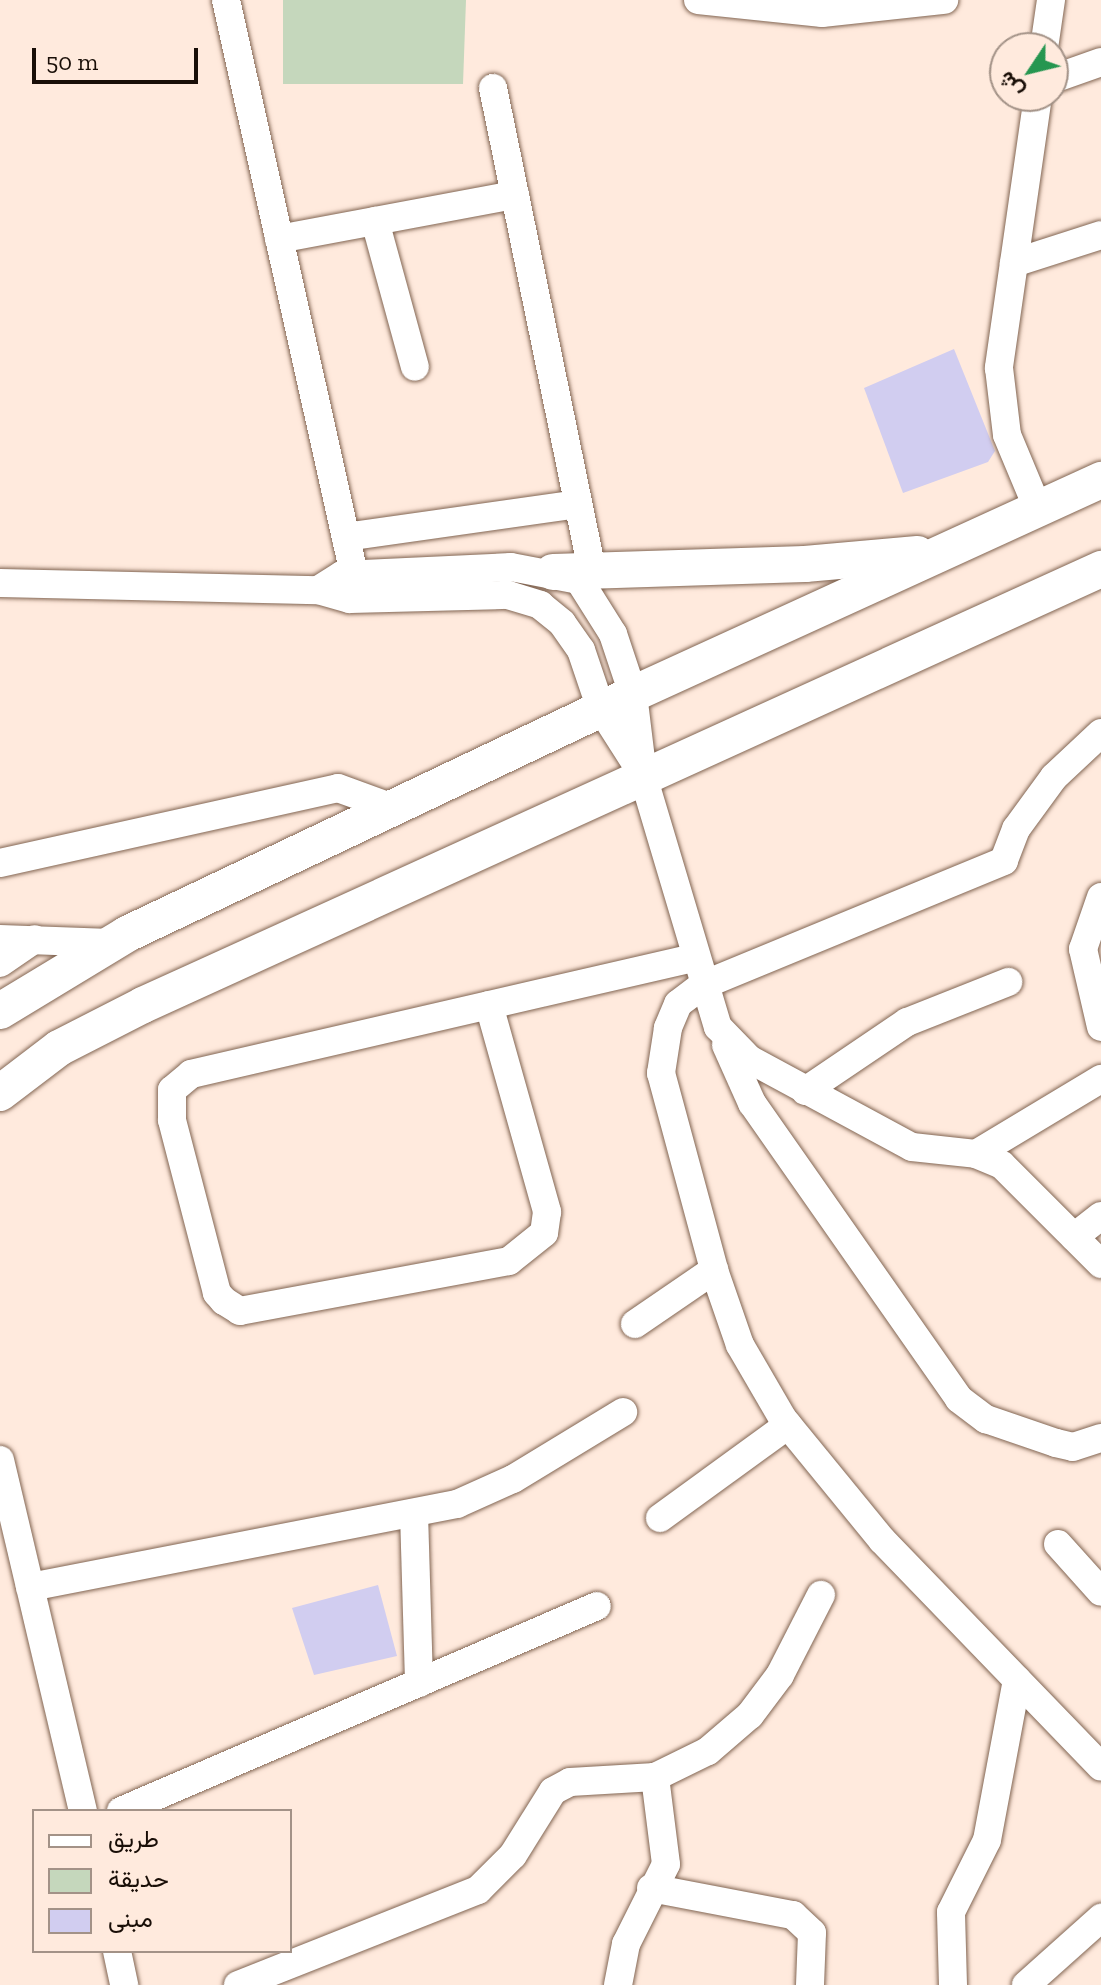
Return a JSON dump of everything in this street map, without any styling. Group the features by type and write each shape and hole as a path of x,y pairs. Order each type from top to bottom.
{"main road":[{"path":"0,1011 111,943 633,694 1101,480"},
{"path":"553,572 805,564 944,552"},
{"path":"0,1093 59,1048 143,1005 1101,569"}],"street":[{"path":"226,0 354,574"},
{"path":"698,0 822,13 944,0"},
{"path":"1046,32 1051,0"},
{"path":"1069,73 1101,62"},
{"path":"493,88 592,571"},
{"path":"1036,112 999,368 999,404 1038,509"},
{"path":"279,239 515,195"},
{"path":"375,221 415,367"},
{"path":"1014,263 1101,235"},
{"path":"346,537 578,504"},
{"path":"318,590 342,575 511,567 553,572 579,580 598,603 633,694 643,776 693,958 718,1027 752,1103 959,1399 986,1419 1056,1443 1073,1447 1101,1438"},
{"path":"0,583 318,590 350,599 508,595 540,605 562,623 581,650 601,709 643,776"},
{"path":"1101,733 1054,777 1016,829 1004,861 703,985 678,1004 668,1028 661,1073 714,1270 740,1345 788,1425 882,1540 1101,1767"},
{"path":"0,863 338,788 393,808"},
{"path":"1101,897 1083,949 1101,1027"},
{"path":"0,939 111,943"},
{"path":"0,963 35,939"},
{"path":"489,1005 547,1212 544,1233 509,1261 240,1311 224,1301 217,1293 172,1120 172,1090 191,1074 489,1005 693,958"},
{"path":"805,1091 907,1022 1008,982"},
{"path":"718,1027 749,1059 912,1147 976,1154 1002,1165 1101,1264"},
{"path":"976,1154 1101,1079"},
{"path":"1074,1237 1101,1216"},
{"path":"635,1324 714,1270"},
{"path":"30,1587 457,1504 513,1479 623,1412"},
{"path":"660,1518 788,1425"},
{"path":"0,1460 83,1809"},
{"path":"414,1513 419,1683"},
{"path":"1058,1544 1101,1592"},
{"path":"238,1985 478,1890 513,1855 553,1791 570,1782 655,1777 708,1751 750,1715 780,1675 821,1595"},
{"path":"126,1809 597,1606"},
{"path":"953,1985 951,1912 987,1840 1017,1680"},
{"path":"618,1985 626,1944 651,1888 666,1864 655,1777"},
{"path":"651,1888 793,1915 812,1933 810,1985"},
{"path":"1026,1985 1101,1918"},
{"path":"117,1953 124,1985"}],"green space":[{"path":"283,0 466,0 463,84 283,84"}],"building":[{"path":"954,349 995,451 988,462 903,493 864,388"},
{"path":"378,1585 397,1656 314,1675 292,1608"}]}
